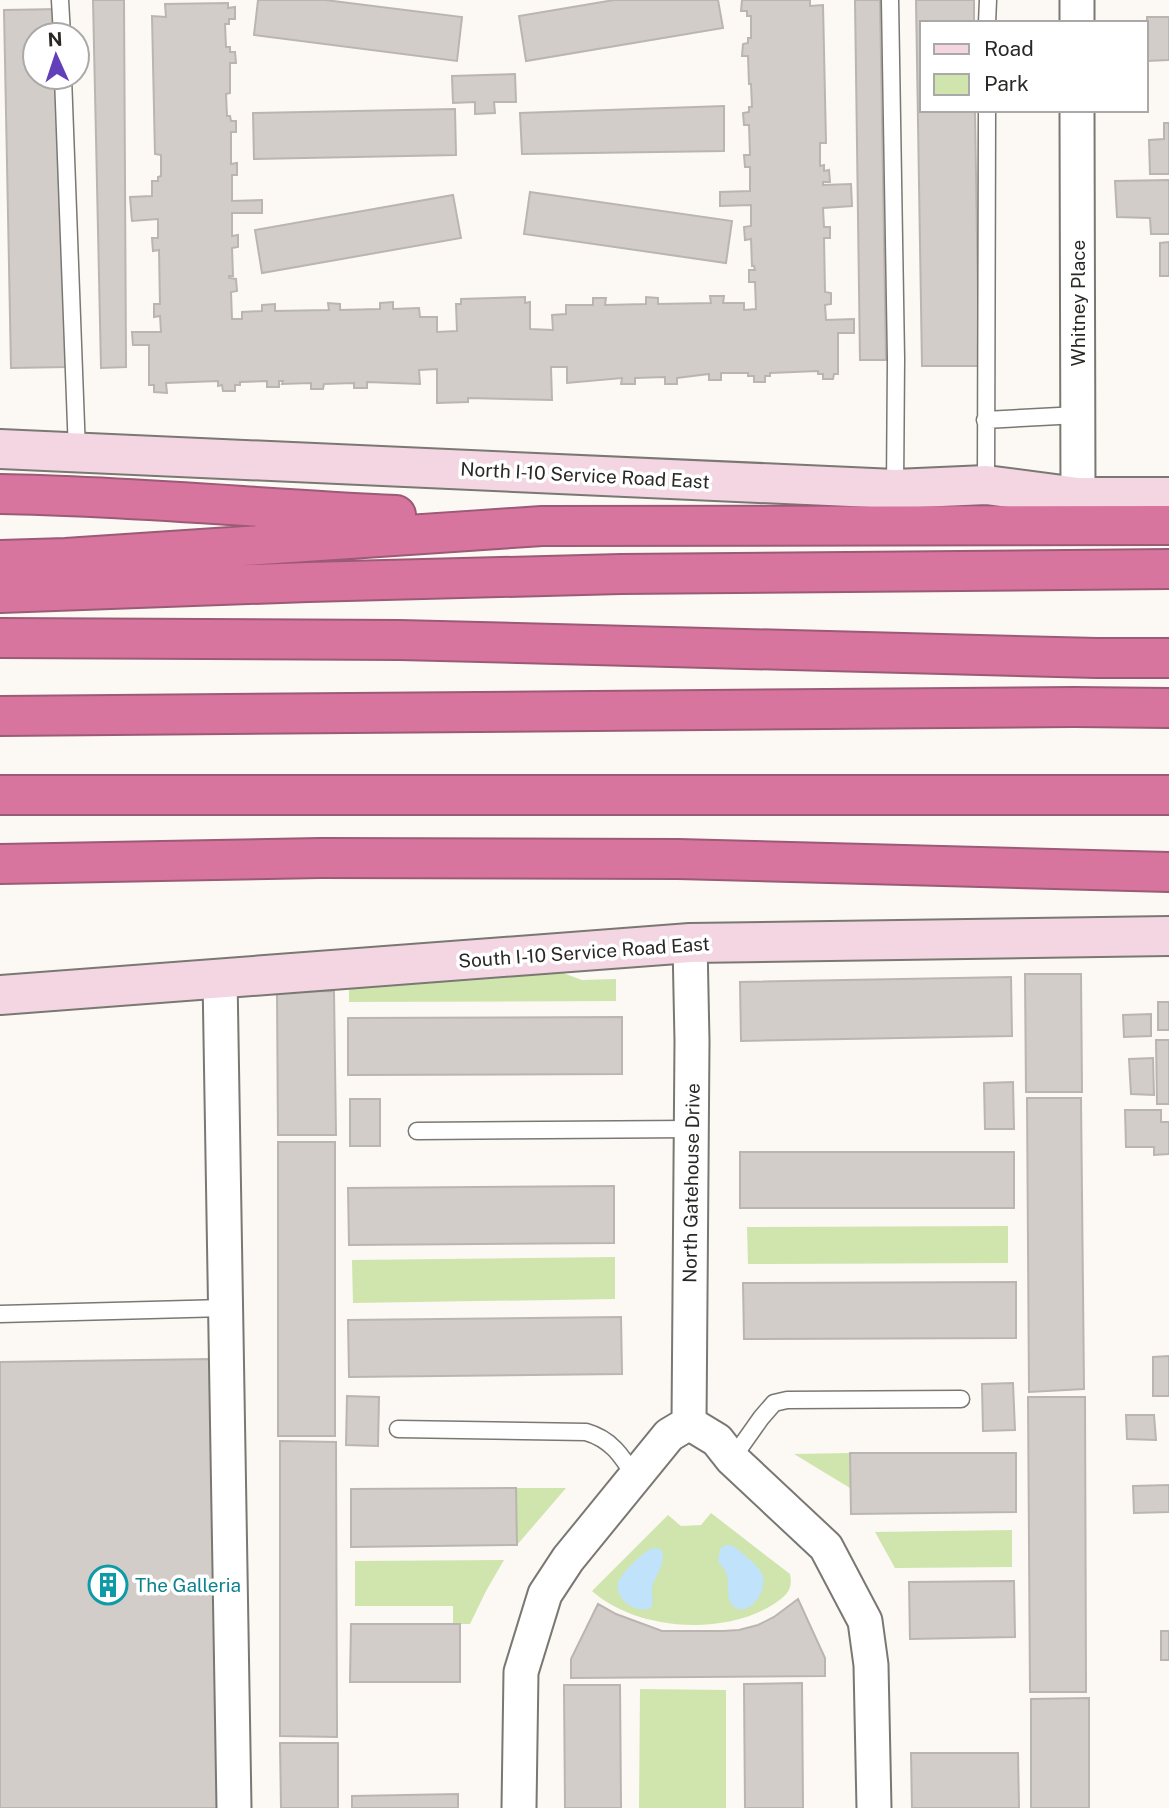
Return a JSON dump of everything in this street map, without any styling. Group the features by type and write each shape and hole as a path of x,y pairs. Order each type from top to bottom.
{"highway":[{"path":"0,494 427,516 542,526"},
{"path":"0,560 66,558 542,526 1169,525"},
{"path":"0,593 621,574 1169,569"},
{"path":"0,638 400,640 1169,658"},
{"path":"0,716 1169,708"},
{"path":"0,795 1169,795"},
{"path":"5,865 321,858 678,859 1169,872"}],"street":[{"path":"1077,0 1077,21"},
{"name":"Whitney Place","path":"1077,112 1078,497"},
{"name":"North I-10 Service Road East","path":"0,449 895,489 986,485 1078,497 1169,497"},
{"name":"South I-10 Service Road East","path":"0,995 690,943 1169,936"},
{"name":"North Gatehouse Drive","path":"689,1423 692,1041 690,943"},
{"path":"220,978 234,1808"},
{"path":"519,1808 521,1672 545,1594 568,1559 669,1435 689,1423 717,1440 732,1459 826,1547 865,1621 871,1665 874,1808"}],"lane":[{"path":"61,0 62,21"},
{"path":"890,0 896,359 895,489"},
{"path":"987,21 988,0"},
{"path":"64,91 77,452"},
{"path":"986,485 987,112"},
{"path":"985,420 1078,415"},
{"path":"417,1131 691,1129"},
{"path":"0,1314 225,1308"},
{"path":"732,1459 774,1404 787,1400 961,1399"},
{"path":"398,1429 586,1432 598,1435 622,1454 635,1477"}],"green space":[{"path":"538,968 582,980 616,979 616,1001 349,1002 349,978"},
{"path":"1008,1226 1008,1263 748,1264 747,1227"},
{"path":"615,1257 615,1299 353,1303 352,1260"},
{"path":"850,1453 850,1488 794,1454"},
{"path":"516,1488 566,1488 517,1545"},
{"path":"711,1513 790,1574 790,1588 782,1598 754,1614 731,1621 681,1624 632,1614 592,1591 668,1515 681,1526 701,1525"},
{"path":"1012,1530 1012,1567 895,1568 875,1532"},
{"path":"504,1560 470,1624 453,1624 453,1606 355,1606 355,1561"},
{"path":"640,1689 726,1690 726,1808 639,1808"}],"water":[{"path":"726,1545 734,1546 753,1562 762,1574 763,1587 760,1594 746,1609 734,1607 730,1601 727,1575 718,1561 720,1549"},
{"path":"653,1548 661,1549 663,1560 653,1585 651,1608 639,1609 623,1600 618,1583 633,1563"}],"building":[{"path":"93,0 124,0 126,367 101,368"},
{"path":"258,0 325,0 462,17 457,61 254,35"},
{"path":"614,0 718,0 723,28 526,61 519,16"},
{"path":"742,0 810,0 810,6 823,5 826,143 820,143 820,166 824,165 824,171 829,170 830,182 823,182 823,185 851,184 852,206 823,208 824,227 830,227 830,238 824,238 825,292 831,293 831,304 825,305 826,320 854,319 854,333 838,333 838,374 834,374 833,379 823,379 823,374 818,374 818,371 770,373 770,376 765,376 765,382 754,382 754,376 748,376 748,373 721,373 721,380 709,380 709,374 677,378 677,384 665,384 665,377 635,378 635,384 621,384 622,378 567,383 567,367 551,367 552,400 468,398 468,402 437,403 437,369 419,370 420,384 367,382 367,388 354,388 354,383 324,384 323,389 311,389 311,383 282,384 283,381 279,381 279,387 267,387 267,381 240,382 240,385 235,385 235,391 223,391 222,385 218,386 218,381 166,383 167,393 154,392 154,385 149,385 149,345 133,345 132,332 161,332 160,316 154,317 154,304 160,304 159,250 153,251 152,238 158,238 158,219 132,221 130,197 152,196 152,181 158,181 161,176 161,155 155,154 152,16 166,17 165,4 228,3 228,8 235,7 235,19 229,19 229,24 225,24 226,47 230,47 230,52 235,52 236,63 230,63 230,93 226,94 227,116 230,116 231,121 236,121 236,132 231,132 231,164 237,163 237,175 232,175 232,201 262,200 262,213 232,213 232,236 238,235 238,247 232,248 233,276 229,276 236,279 237,291 231,292 232,319 242,319 242,312 262,311 262,305 275,304 275,311 329,310 328,303 340,304 340,310 380,309 380,303 393,302 393,309 419,308 420,317 437,317 437,332 457,331 456,304 461,304 461,299 525,297 525,303 530,302 530,329 553,330 552,315 566,314 566,305 593,305 593,298 606,298 605,305 646,304 646,297 658,298 658,304 711,303 710,296 724,296 723,303 744,303 744,310 756,309 755,282 749,282 749,270 755,270 752,266 751,239 745,240 744,227 751,226 751,205 720,206 720,192 750,191 750,167 745,167 744,155 750,155 749,125 744,125 743,113 749,112 749,107 752,107 751,84 748,56 742,56 743,44 748,43 748,38 751,38 751,16 747,16 747,11 741,11"},
{"path":"855,0 880,0 886,360 860,360"},
{"path":"916,0 974,0 974,21 920,21 920,112 975,112 979,366 922,366"},
{"path":"60,9 60,21 21,21 21,91 61,91 67,367 11,368 4,10"},
{"path":"1147,17 1169,17 1169,60 1148,61"},
{"path":"515,74 516,102 494,102 495,113 475,114 475,102 453,103 452,76"},
{"path":"724,106 724,151 522,154 520,113"},
{"path":"455,109 456,155 254,159 253,113"},
{"path":"1164,123 1169,123 1169,174 1150,174 1149,140 1164,139"},
{"path":"1169,180 1169,234 1151,234 1150,218 1117,217 1115,181"},
{"path":"530,192 732,221 726,263 524,234"},
{"path":"453,195 461,238 262,273 255,230"},
{"path":"1169,242 1169,276 1160,276 1160,243"},
{"path":"1025,974 1081,974 1082,1092 1026,1092"},
{"path":"1011,977 1012,1036 741,1041 740,982"},
{"path":"334,991 336,1135 278,1135 277,992"},
{"path":"1158,1002 1169,1002 1169,1030 1158,1030"},
{"path":"1151,1014 1151,1036 1124,1037 1123,1015"},
{"path":"622,1017 622,1074 348,1075 348,1018"},
{"path":"1156,1040 1169,1040 1169,1104 1157,1104"},
{"path":"1153,1058 1154,1095 1131,1094 1129,1059"},
{"path":"1013,1082 1014,1129 985,1129 984,1083"},
{"path":"1027,1098 1081,1098 1084,1389 1029,1392"},
{"path":"350,1099 380,1099 380,1146 350,1146"},
{"path":"1125,1110 1161,1110 1161,1122 1169,1122 1169,1154 1154,1155 1154,1147 1126,1147"},
{"path":"278,1142 335,1142 335,1436 278,1436"},
{"path":"740,1152 1014,1152 1014,1208 740,1208"},
{"path":"614,1186 614,1243 349,1245 348,1188"},
{"path":"1016,1282 1016,1338 744,1339 743,1283"},
{"path":"621,1317 622,1374 349,1377 348,1320"},
{"path":"1169,1356 1169,1396 1153,1396 1153,1357"},
{"name":"The Galleria","path":"212,1359 219,1808 0,1808 0,1362"},
{"path":"1013,1383 1015,1430 983,1431 982,1384"},
{"path":"347,1396 379,1397 378,1446 346,1445"},
{"path":"1028,1397 1085,1397 1086,1692 1030,1692"},
{"path":"1126,1415 1154,1415 1156,1440 1127,1439"},
{"path":"280,1441 336,1442 337,1737 280,1736"},
{"path":"850,1453 1016,1453 1016,1512 851,1514"},
{"path":"1169,1485 1169,1512 1134,1513 1133,1486"},
{"path":"516,1488 517,1545 351,1547 351,1489"},
{"path":"1014,1581 1015,1637 910,1639 909,1582"},
{"path":"798,1599 825,1658 825,1676 571,1678 571,1659 598,1604 616,1614 662,1631 723,1631 758,1625"},
{"path":"351,1624 460,1624 460,1682 350,1682"},
{"path":"1161,1631 1169,1631 1169,1660 1161,1660"},
{"path":"802,1683 803,1808 745,1808 744,1684"},
{"path":"564,1685 620,1685 621,1808 565,1808"},
{"path":"1089,1698 1089,1808 1031,1808 1031,1699"},
{"path":"280,1743 338,1743 338,1808 281,1808"},
{"path":"911,1753 1018,1753 1019,1808 912,1808"},
{"path":"458,1794 458,1808 352,1808 352,1796"}],"place":[{"name":"The Galleria","path":"108,1585"}]}
